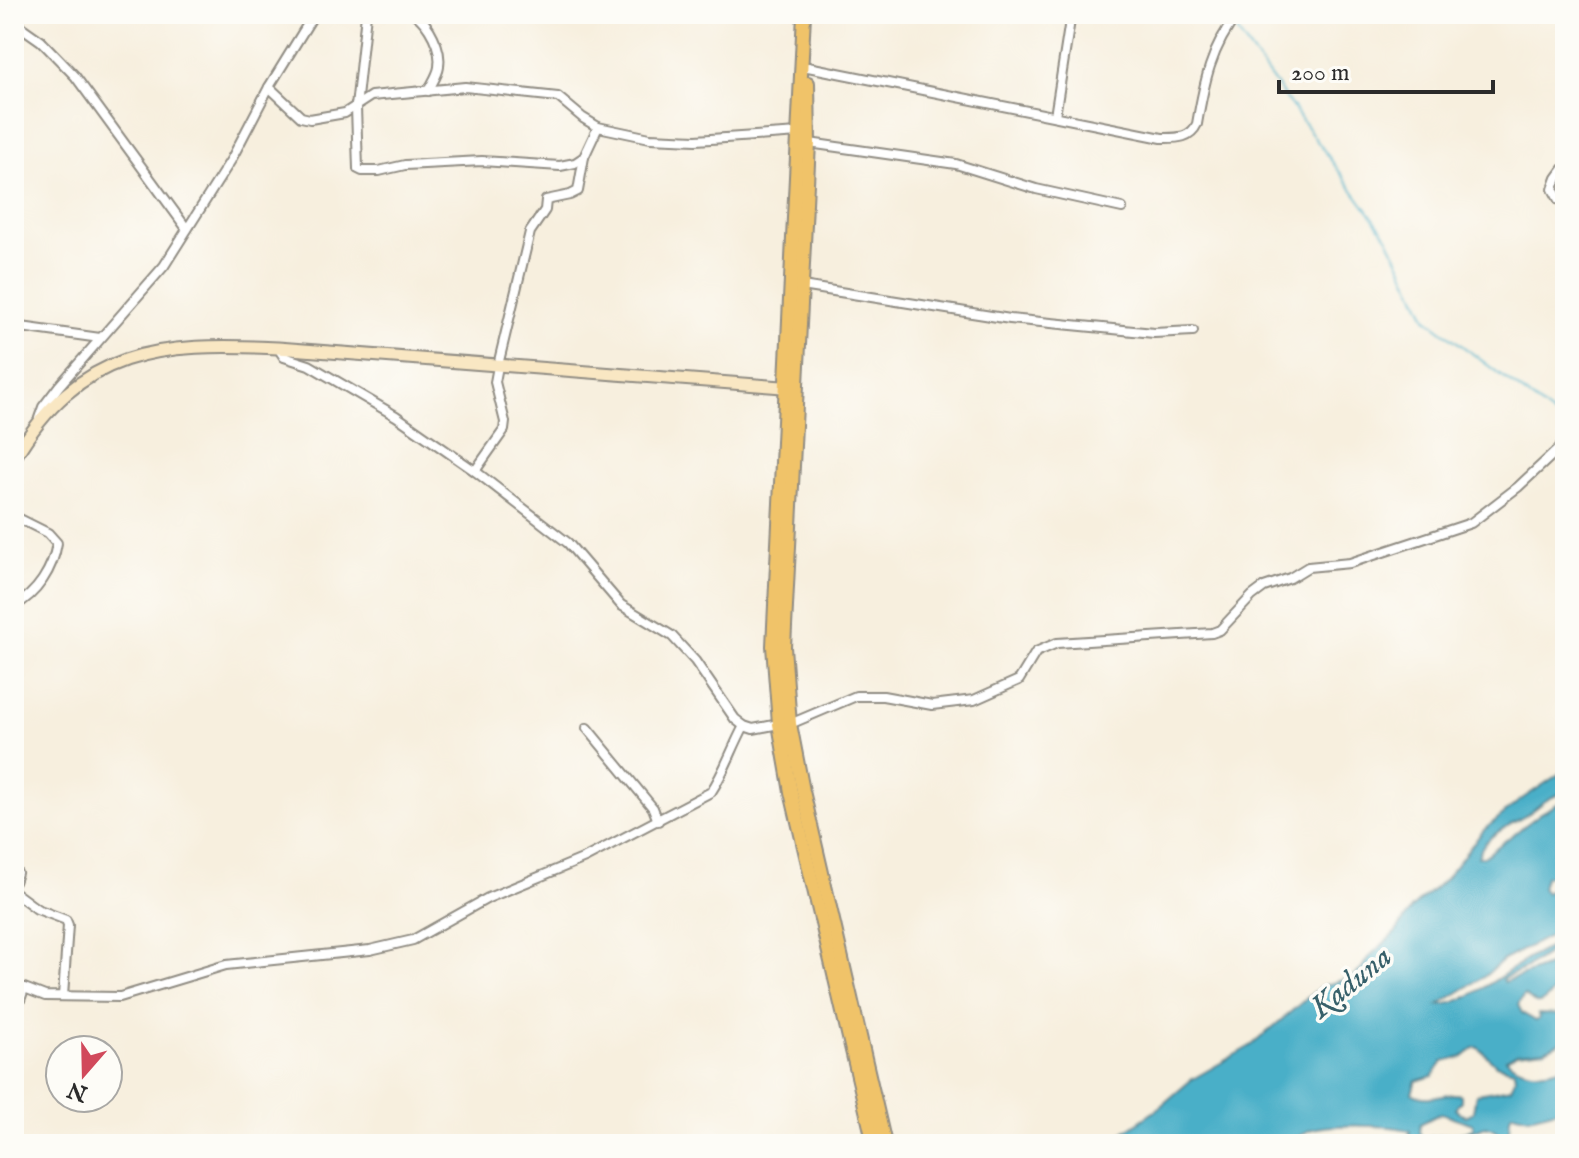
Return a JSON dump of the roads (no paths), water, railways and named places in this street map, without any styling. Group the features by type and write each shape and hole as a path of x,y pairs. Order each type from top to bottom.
{"main road":[{"path":"804,14 791,387 784,724 791,792 874,1144"},
{"path":"791,387 802,286 811,14"},
{"path":"14,459 39,419 87,379 133,356 199,345 278,348 791,387"},
{"path":"784,724 885,1144"}],"street":[{"path":"39,419 43,407 59,386 164,266 231,160 269,87 314,14"},
{"path":"366,14 356,107 358,169 365,173 405,165 482,161 560,166 575,163 584,157"},
{"path":"415,14 427,23 440,63 428,91"},
{"path":"1055,116 1071,14"},
{"path":"808,67 1162,138 1185,136 1194,131 1197,124 1213,53 1221,35 1238,14"},
{"path":"14,22 41,41 75,76 187,229"},
{"path":"269,87 301,117 310,119 345,113 371,96 465,87 548,94 558,97 598,127 650,138 696,140 799,133"},
{"path":"475,471 504,430 505,422 495,382 530,232 545,210 546,200 578,191 584,157 598,127"},
{"path":"809,143 956,164 1036,189 1122,208"},
{"path":"1565,167 1553,189 1565,204"},
{"path":"802,286 1010,319 1154,333 1193,331"},
{"path":"14,326 100,338"},
{"path":"278,348 284,357 309,365 396,416 475,471 568,543 621,605 672,636 695,661 735,719 753,729 784,724 856,696 883,696 932,705 974,700 1019,680 1036,652 1057,643 1212,633 1220,630 1264,587 1290,578 1308,567 1350,563 1471,523 1518,487 1565,443"},
{"path":"14,516 48,533 57,543 55,560 29,598 14,606"},
{"path":"14,984 45,996 120,997 226,965 370,950 413,940 488,898 585,858 711,792 744,726"},
{"path":"587,728 653,808 658,821"},
{"path":"14,892 37,909 66,920 63,996"},
{"path":"14,1017 24,989"}],"water":[{"name":"Kaduna","path":"1565,770 1565,871 1545,877 1542,888 1546,893 1565,882 1565,928 1503,960 1485,976 1438,1005 1470,996 1532,956 1565,943 1565,948 1550,952 1502,979 1504,982 1565,960 1565,969 1550,975 1561,981 1550,995 1539,1003 1524,995 1518,1005 1522,1013 1536,1021 1538,1014 1563,1015 1557,1008 1559,1005 1565,1006 1565,1040 1545,1050 1517,1053 1506,1059 1519,1068 1534,1071 1565,1066 1565,1108 1529,1117 1512,1113 1508,1144 1503,1144 1498,1132 1485,1126 1464,1135 1408,1144 1410,1131 1360,1126 1310,1130 1290,1144 1106,1144 1155,1111 1191,1080 1252,1045 1320,987 1360,971 1368,958 1396,932 1411,909 1445,879 1484,830 1519,801","holes":["1560,794 1563,801 1541,813 1484,857 1478,857 1486,842 1500,830","1475,1047 1479,1048 1496,1065 1514,1070 1511,1088 1476,1094 1473,1112 1466,1116 1455,1109 1461,1095 1424,1097 1412,1093 1416,1081 1433,1076 1443,1062 1463,1057","1441,1113 1473,1124 1474,1128 1423,1138 1419,1132 1420,1124"]}],"waterway":[{"path":"1235,26 1388,238 1427,319 1565,424"}]}
